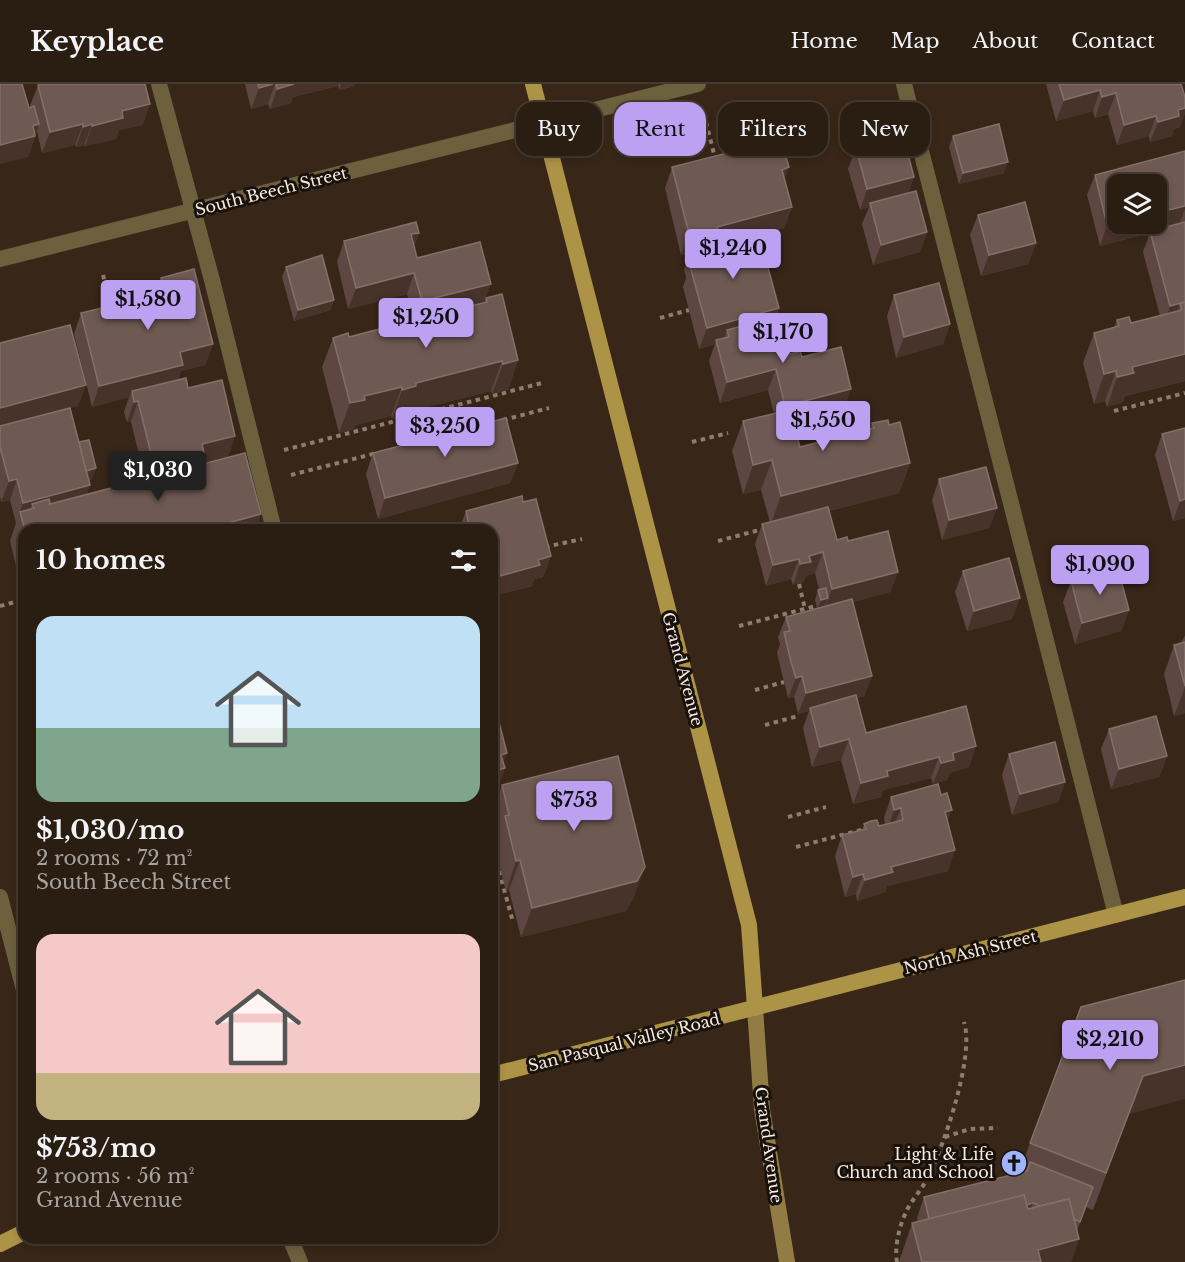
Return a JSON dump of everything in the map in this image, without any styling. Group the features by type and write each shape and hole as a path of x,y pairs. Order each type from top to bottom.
{"main road":[{"name":"Grand Avenue","path":"533,84 537,102"},
{"name":"Grand Avenue","path":"551,156 749,925 762,1110 787,1262"},
{"name":"North Ash Street","path":"755,1008 1185,897"},
{"name":"San Pasqual Valley Road","path":"498,1073 755,1008"},
{"path":"0,1244 18,1235"}],"street":[{"path":"159,84 212,280 272,524"},
{"name":"South Beech Street","path":"602,108 698,84"},
{"path":"904,84 1116,915"},
{"name":"South Beech Street","path":"0,260 516,130"},
{"path":"0,897 18,967"},
{"path":"292,1244 300,1262"}],"path":[{"path":"706,122 714,154"},
{"path":"103,275 114,319"},
{"path":"660,318 689,310"},
{"path":"257,457 542,383"},
{"path":"1114,411 1185,393"},
{"path":"492,423 549,408"},
{"path":"692,442 728,433"},
{"path":"262,482 388,450"},
{"path":"718,541 768,528"},
{"path":"541,548 582,538"},
{"path":"799,584 805,609"},
{"path":"0,606 18,601"},
{"path":"739,626 816,606"},
{"path":"755,690 784,682"},
{"path":"765,725 798,716"},
{"path":"788,817 826,807"},
{"path":"796,847 869,828"},
{"path":"860,830 862,836"},
{"path":"498,867 513,922"},
{"path":"897,1262 897,1244 902,1223 907,1209 927,1180 944,1137 964,1071 968,1031 964,1022"},
{"path":"944,1137 970,1129 998,1128"}],"building":[{"path":"0,84 22,84 29,108 34,106 39,124 33,126 35,136 0,145"},
{"path":"145,84 150,104 122,111 123,118 92,126 92,124 83,127 83,124 50,132 38,85"},
{"path":"258,84 273,84 259,88"},
{"path":"276,84 294,84 277,89"},
{"path":"1059,84 1181,84 1185,97 1185,108 1178,110 1179,116 1158,122 1156,116 1124,125 1116,93 1102,97 1100,90 1064,100"},
{"path":"999,124 1008,162 963,173 953,136"},
{"path":"1185,151 1185,206 1167,210 1167,174 1107,174 1107,225 1095,175"},
{"path":"718,155 786,156 789,167 782,170 792,207 717,227 719,233 701,237 699,232 689,234 672,167"},
{"path":"858,156 908,156 914,177 867,189"},
{"path":"916,191 927,232 881,245 870,203"},
{"path":"1025,202 1036,243 989,255 978,215"},
{"path":"416,222 419,233 411,234 417,258 480,242 491,284 422,301 414,273 356,288 344,241"},
{"path":"1185,222 1185,302 1170,306 1151,234 1167,234 1167,227"},
{"path":"758,231 779,308 707,328 690,266 695,264 691,249"},
{"path":"322,255 334,300 298,310 286,267"},
{"path":"194,269 213,344 180,352 183,365 99,386 81,313 165,293 161,278"},
{"path":"939,283 950,324 904,337 894,295"},
{"path":"502,294 518,360 503,364 502,361 416,383 416,386 402,390 402,387 364,396 365,400 350,403 333,338 348,333 349,337 387,327 386,324 399,321 400,324 487,302 486,298"},
{"path":"1185,302 1185,354 1132,367 1134,373 1117,377 1116,371 1104,374 1094,333 1119,326 1117,320 1129,317 1131,323 1182,310 1180,304"},
{"path":"781,322 790,354 800,351 802,357 841,347 851,389 785,406 776,369 727,382 716,340 729,337 727,330 742,326 744,332"},
{"path":"70,325 86,385 0,408 0,343"},
{"path":"186,378 188,388 222,380 235,436 202,444 204,453 154,466 138,401 134,402 132,391"},
{"path":"70,408 90,485 23,503 17,479 9,481 0,447 0,426"},
{"path":"790,410 800,447 874,428 872,423 888,420 889,425 900,422 910,463 781,496 772,460 753,465 743,421"},
{"path":"506,418 518,463 385,498 373,453"},
{"path":"1185,428 1185,499 1180,501 1162,434"},
{"path":"89,440 96,468 86,471 79,442"},
{"path":"245,453 261,514 224,524 23,524 20,512 34,508 32,504 49,499 50,504"},
{"path":"986,467 997,508 949,520 939,479"},
{"path":"522,496 523,502 536,499 551,556 538,560 540,565 498,576 498,524 469,524 466,511"},
{"path":"828,507 837,540 847,537 848,541 888,531 898,572 832,589 823,552 809,556 811,562 800,564 799,559 773,565 762,524"},
{"path":"1009,558 1020,598 974,611 963,571"},
{"path":"1118,569 1129,610 1082,623 1071,581"},
{"path":"826,588 828,598 821,600 818,590"},
{"path":"852,599 872,676 806,693 802,676 796,678 791,662 784,632 790,631 786,617"},
{"path":"1185,642 1185,686 1174,645"},
{"path":"856,695 866,733 966,706 976,746 953,753 954,760 941,763 939,757 887,771 888,776 861,783 849,739 820,747 810,708"},
{"path":"1156,716 1167,756 1119,769 1109,729"},
{"path":"498,718 507,753 501,755 505,768 498,770"},
{"path":"1055,742 1065,782 1020,794 1009,754"},
{"path":"618,756 645,867 637,881 532,908 520,860 516,861 505,816 509,815 502,785"},
{"path":"938,784 941,795 947,793 952,810 945,812 955,850 891,867 893,872 865,880 863,874 853,877 842,835 866,829 864,824 871,821 877,820 879,826 903,820 901,808 894,810 891,797"},
{"path":"1185,980 1185,1065 1143,1076 1106,1173 1030,1143 1081,1007"},
{"path":"1030,1162 1093,1187 1080,1222 1074,1219 1069,1199 1040,1206 1033,1203 1026,1205 1024,1195 929,1219 924,1197 1027,1171"},
{"path":"1024,1195 1028,1209 1069,1199 1079,1239 1038,1250 1041,1262 922,1262 912,1223"}],"place":[{"name":"Light & Life Church and School","path":"1014,1163"}]}
